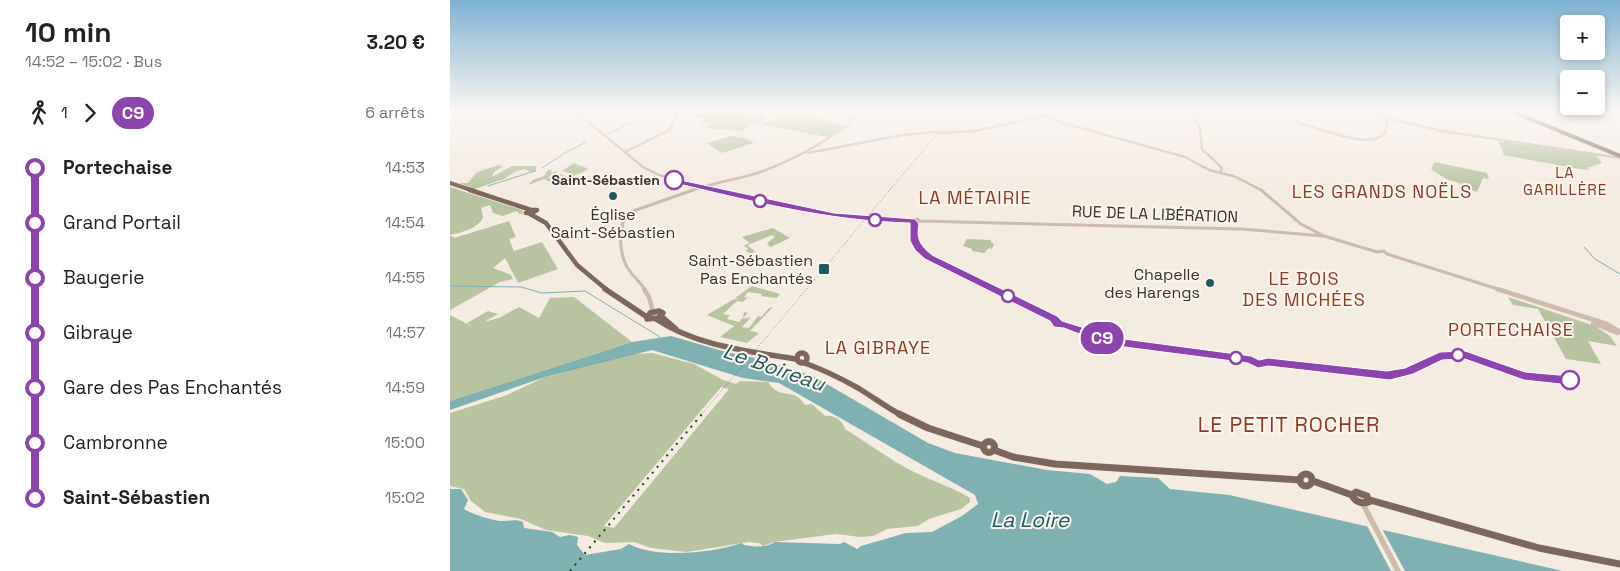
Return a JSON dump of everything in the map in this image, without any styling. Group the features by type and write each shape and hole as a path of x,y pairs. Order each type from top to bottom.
{"main road":[{"path":"1574,138 1620,157"},
{"path":"450,183 532,212 549,226 572,260 585,273 638,311 654,313 674,331 737,349 800,359 863,391 887,408 928,428 983,446 993,443 994,450 1013,457 1055,464 1300,480 1308,485 1313,481 1352,495 1355,492 1362,493 1366,504 1559,554 1620,564"}],"street":[{"path":"607,138 655,174 701,187 809,211 872,220 912,221 916,224 920,221 995,222"},
{"path":"625,152 654,138"},
{"path":"812,151 830,138"},
{"path":"654,313 639,280 626,266 619,236 625,214 701,187 757,173 805,153 887,138"},
{"path":"1117,138 1185,157 1263,191 1319,237 1324,236 1378,252 1382,255 1387,254 1566,312 1601,325 1606,330 1614,330 1620,333"},
{"path":"1201,138 1203,151 1222,168 1223,172"},
{"path":"1346,138 1363,141 1376,138"},
{"path":"1487,138 1620,157"},
{"name":"RUE DE LA LIBÉRATION","path":"995,222 1212,227 1315,234"},
{"path":"1366,504 1398,571"}],"green space":[{"path":"725,138 743,138 754,143 722,153 707,143"},
{"path":"1498,141 1596,155 1602,163 1587,168 1591,170 1504,155"},
{"path":"1435,162 1487,173 1489,179 1483,178 1477,192 1464,188 1465,185 1446,179 1431,169"},
{"path":"574,163 589,169 553,183 544,179 528,185 533,180 544,176 548,170 552,170 550,173 558,171 546,179 560,174 565,176 572,174 562,171"},
{"path":"499,165 502,167 494,172 492,177 512,166 536,166 536,172 530,172 525,169 516,171 504,179 475,189 459,183 468,183 477,172"},
{"path":"450,187 522,210 524,213 520,214 516,211 503,216 493,213 490,205 481,208 483,218 477,225 450,235"},
{"path":"509,221 516,237 509,239 514,251 542,242 558,269 518,283 505,258 493,268 511,275 513,279 500,282 450,310 450,236 454,238"},
{"path":"773,228 790,238 762,251 770,247 767,243 775,237 772,235 748,245 755,251 751,254 746,251 748,248 743,246 750,243 742,237"},
{"path":"967,239 991,240 994,244 992,249 989,248 984,253 972,251 972,249 963,246"},
{"path":"752,286 780,294 777,298 748,292 744,297 758,299 747,298 743,302 737,301 723,314 730,315 727,319 739,322 744,312 748,313 742,319 751,317 742,327 749,328 758,316 761,317 769,308 773,307 750,331 759,333 747,343 720,337 734,326 707,315 734,299 740,299 735,298"},
{"path":"574,297 632,342 450,401 450,315 473,327 467,323 488,311 498,314 484,322 499,318 519,307 539,318 550,298"},
{"path":"1508,297 1595,326 1610,336 1617,346 1588,341 1601,364 1566,359 1538,309 1513,305"},
{"path":"652,353 694,364 723,380 736,384 740,381 768,382 777,391 793,395 805,405 812,404 825,416 832,416 838,419 845,429 888,457 914,472 965,495 970,498 970,502 961,509 929,519 918,526 887,529 873,536 860,537 836,534 774,542 763,546 759,543 749,542 687,552 651,548 634,542 605,543 588,536 546,530 521,519 485,512 471,501 464,489 450,486 450,413 507,395 545,377 633,354","holes":["721,387 729,389 614,528 604,526"]}],"water":[{"name":"La Loire","path":"671,336 726,352 764,360 813,376 928,443 955,453 1047,470 1090,474 1107,484 1116,482 1120,476 1158,478 1170,489 1229,495 1563,571 450,571 450,489 461,489 468,500 464,509 477,515 500,521 520,521 523,522 524,528 552,532 560,537 570,535 578,537 577,545 585,555 621,549 629,544 654,552 669,553 700,552 742,543 756,547 775,542 840,544 844,542 857,549 861,546 906,533 932,532 962,516 978,504 975,495 779,383 743,378 652,350 545,377 450,410 450,401 632,342"}],"pier":[{"path":"1366,524 1381,527 1405,571 1391,571"}],"waterway":[{"path":"563,154 586,142"},
{"path":"542,168 562,155"},
{"path":"488,186 535,171"},
{"path":"1584,247 1595,259 1620,274"},
{"name":"Le Boireau","path":"450,286 521,287 542,293 585,291 660,337"}],"railway":[{"path":"701,415 934,138"},
{"path":"570,571 702,414"}],"bus line":[{"name":"C9","path":"674,180 809,211 872,220 912,221 915,224 913,231 914,241 918,248 929,257 1057,321 1058,325 1066,325 1091,335 1117,342 1251,360 1254,364 1268,362 1390,376 1391,374 1396,375 1409,371 1440,356 1465,355 1478,358 1524,376 1570,380"}],"place":[{"name":"Saint-Sébastien","path":"674,180"},
{"name":"Église Saint-Sébastien","path":"613,196"},
{"name":"Saint-Sébastien Pas Enchantés","path":"824,269"},
{"name":"Chapelle des Harengs","path":"1210,283"}],"district":[{"name":"LA GARILLÈRE","path":"1565,180"},
{"name":"LES GRANDS NOËLS","path":"1382,191"},
{"name":"LA MÉTAIRIE","path":"975,197"},
{"name":"LE BOIS DES MICHÉES","path":"1304,288"},
{"name":"PORTECHAISE","path":"1511,329"},
{"name":"LA GIBRAYE","path":"878,347"},
{"name":"LE PETIT ROCHER","path":"1289,424"}]}
